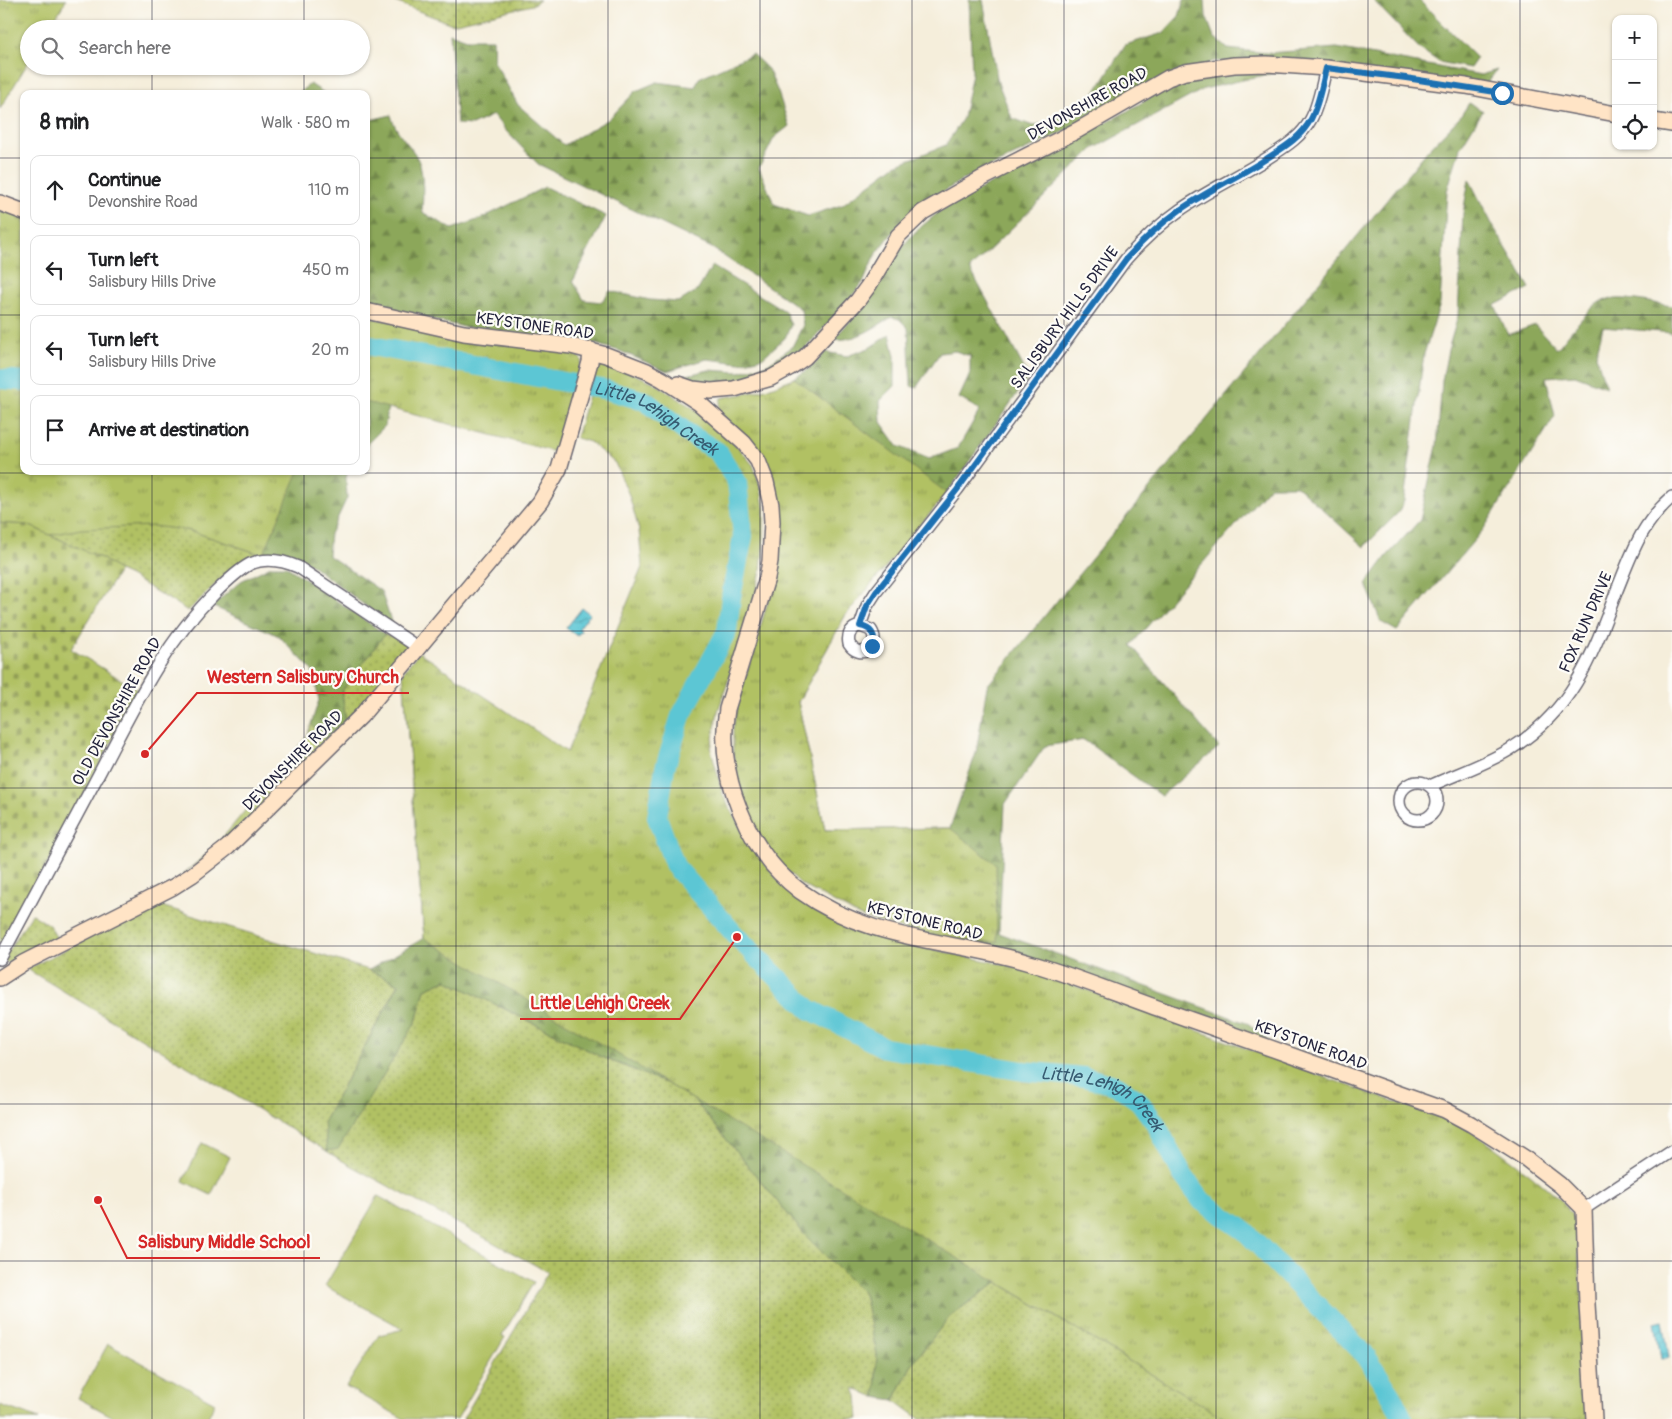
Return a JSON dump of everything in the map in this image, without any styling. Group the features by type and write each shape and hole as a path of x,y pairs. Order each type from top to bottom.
{"street":[{"name":"DEVONSHIRE ROAD","path":"662,379 693,389 711,391 734,389 772,378 805,357 858,300 898,236 923,212 981,179 1078,130 1168,78 1185,72 1234,65 1267,64 1326,68 1472,88 1612,113"},
{"name":"SALISBURY HILLS DRIVE","path":"860,626 867,606 876,592 957,490 1126,259 1158,227 1181,210 1291,143 1311,120 1326,68"},
{"path":"1657,122 1672,124"},
{"path":"0,204 20,211"},
{"name":"KEYSTONE ROAD","path":"370,312 464,333 571,346 590,356 647,371 699,403 744,443 758,461 766,482 771,505 770,562 767,578 727,709 724,745 728,772 743,816 766,856 780,874 800,890 843,916 866,926 1032,964 1445,1110 1471,1124 1531,1163 1560,1186 1584,1209"},
{"name":"DEVONSHIRE ROAD","path":"0,978 23,963 173,887 211,862 239,837 361,716 540,502 559,469 590,356"},
{"name":"FOX RUN DRIVE","path":"1430,786 1491,760 1510,749 1544,723 1559,707 1572,690 1593,652 1638,538 1650,521 1672,497"},
{"name":"OLD DEVONSHIRE ROAD","path":"0,959 157,666 192,618 226,583 243,569 261,561 274,560 298,566 419,648"},
{"path":"1594,1419 1587,1304 1584,1209 1672,1151"}],"green space":[{"path":"0,0 66,0 54,20 20,20 21,75 0,109"},
{"path":"390,0 540,0 532,5 452,24"},
{"path":"969,0 983,0 998,83 1012,118 1033,126 1056,119 1094,94 1125,45 1163,33 1179,16 1184,0 1205,0 1206,16 1214,37 1228,49 1267,53 1337,48 1481,75 1497,70 1487,83 1214,61 960,181 922,206 897,227 874,257 864,281 846,304 798,356 770,372 713,385 674,378 709,370 739,372 766,365 792,347 803,325 801,309 712,248 538,164 493,115 472,125 457,124 450,33 467,39 493,39 494,61 518,105 564,145 609,119 636,91 657,82 695,87 699,78 752,54 768,69 789,126 774,138 759,168 774,204 808,216 842,205 895,165 946,145 963,118 972,73"},
{"path":"1373,0 1419,0 1477,58 1470,68 1439,62 1420,49"},
{"path":"1282,71 1204,89 1093,149 970,269 1029,377 947,493 845,616 798,702 825,830 950,828 976,753 987,686 1428,150 1460,117 1469,103 1483,111 1460,148 1447,191 1440,304 1424,354 1404,501 1398,513 1364,547 1297,486 1270,486 1131,645 1219,747 1161,796 1084,740 1045,746 1005,804 999,933 1249,1024 1268,1041 903,929 733,728 739,700 776,574 779,526 773,478 754,445 721,398 750,393 778,385 803,373 825,352 847,356 869,348 890,334 895,356 895,386 880,401 881,422 898,446 929,459 958,448 980,410 959,398 970,374 970,356 955,351 940,353 916,388 911,386 908,328 899,319 892,317 871,330 856,336 833,339 857,314 878,287 894,256 915,232 941,210 1124,113 1170,86 1193,78"},
{"path":"310,84 320,90 302,90"},
{"path":"391,115 401,136 418,160 423,182 422,212 452,229 480,219 545,187 606,216 573,281 584,300 601,302 610,291 650,300 679,302 698,290 712,266 785,311 791,325 785,338 762,358 740,363 707,359 667,371 620,351 588,342 526,336 465,327 370,307 370,120"},
{"path":"1469,179 1493,226 1530,288 1495,305 1508,335 1535,325 1557,349 1592,308 1602,301 1610,299 1637,300 1672,306 1672,333 1603,327 1596,355 1606,387 1575,375 1546,377 1555,416 1483,530 1397,631 1381,622 1366,584 1387,556 1420,520 1437,446 1442,381 1448,350 1458,316 1463,213"},
{"path":"0,208 20,215 20,475 297,475 263,555 191,531 153,526 81,529 50,535 28,525 0,523"},
{"path":"370,318 575,353 582,360 569,408 560,432 559,453 370,403"},
{"path":"598,360 653,382 699,412 738,447 753,465 761,488 764,508 761,570 750,617 718,711 711,749 723,795 750,845 786,890 828,918 879,938 1035,971 1447,1120 1470,1131 1530,1174 1561,1200 1571,1214 1577,1229 1589,1419 1226,1419 424,938 403,672 419,652 567,752 642,567 639,530 629,495 615,463 590,442 576,438"},
{"path":"370,374 388,407 385,426 370,441"},
{"path":"794,378 947,493 845,616 798,702 825,830 950,828 996,864 997,942 971,942 903,929 859,916 801,884 777,861 757,831 741,792 733,752 733,728 739,700 776,574 779,526 773,478 754,445 718,411 721,398 763,390"},
{"path":"0,391 20,458 20,475 347,475 347,498 330,534 328,555 381,591 393,627 309,563 289,552 263,555 165,497 63,522 50,535 28,525 0,523"},
{"path":"116,514 191,531 263,555 244,562 224,576 188,611 119,571 103,559 50,535 63,522"},
{"path":"0,523 28,525 103,559 119,571 71,649 138,690 56,849 0,947"},
{"path":"271,566 286,566 385,634 342,691 346,724 328,742 311,724 319,700 312,670 279,636 212,606 241,581"},
{"path":"385,634 403,641 407,646 406,655 346,724 342,691"},
{"path":"403,672 997,1282 950,1316 912,1364 894,1400 875,1397 877,1354 864,1294 805,1235 694,1100 666,1083 602,1057 446,980 425,989 416,1022 338,1149 327,1151 324,1121 399,984 369,970 424,938"},
{"path":"311,724 328,742 220,847 183,874 214,848 307,736"},
{"path":"155,904 369,970 399,983 324,1121 327,1151 416,1022 425,989 446,980 602,1057 666,1083 694,1100 805,1235 864,1294 877,1354 875,1397 854,1388 857,1396 859,1419 463,1419 548,1272 351,1166 27,969"},
{"path":"32,914 49,925 58,940 6,963 4,961 8,951"},
{"path":"202,1143 230,1157 211,1195 183,1181"},
{"path":"378,1196 534,1282 502,1336 505,1337 457,1419 404,1419 346,1387 379,1335 404,1329 325,1286"},
{"path":"997,1282 1226,1419 920,1419 894,1400 912,1364 950,1316"},
{"path":"108,1344 215,1403 207,1419 117,1419 78,1398"},
{"path":"0,1405 39,1419 0,1419"}],"water":[{"path":"582,608 590,614 579,628 581,631 577,636 566,628"},
{"path":"1663,1320 1669,1358 1661,1359 1655,1322"}],"waterway":[{"name":"Little Lehigh Creek","path":"370,346 607,390 645,401 686,432 718,452 737,482 743,536 731,597 727,631 681,716 665,768 657,817 675,866 737,937 809,1009 885,1048 1023,1071 1084,1077 1118,1086 1139,1101 1156,1124 1182,1174 1202,1201 1245,1231 1366,1356 1391,1395 1403,1419"},
{"name":"Little Lehigh Creek","path":"0,379 20,381"}],"place":[{"name":"Western Salisbury Church","path":"145,754"},
{"name":"Little Lehigh Creek","path":"737,937"},
{"name":"Salisbury Middle School","path":"98,1200"}],"route":[{"path":"872,646 874,636 871,630 860,626 867,606 876,592 957,490 1126,259 1141,242 1181,210 1291,143 1311,120 1326,68 1502,93"}]}
